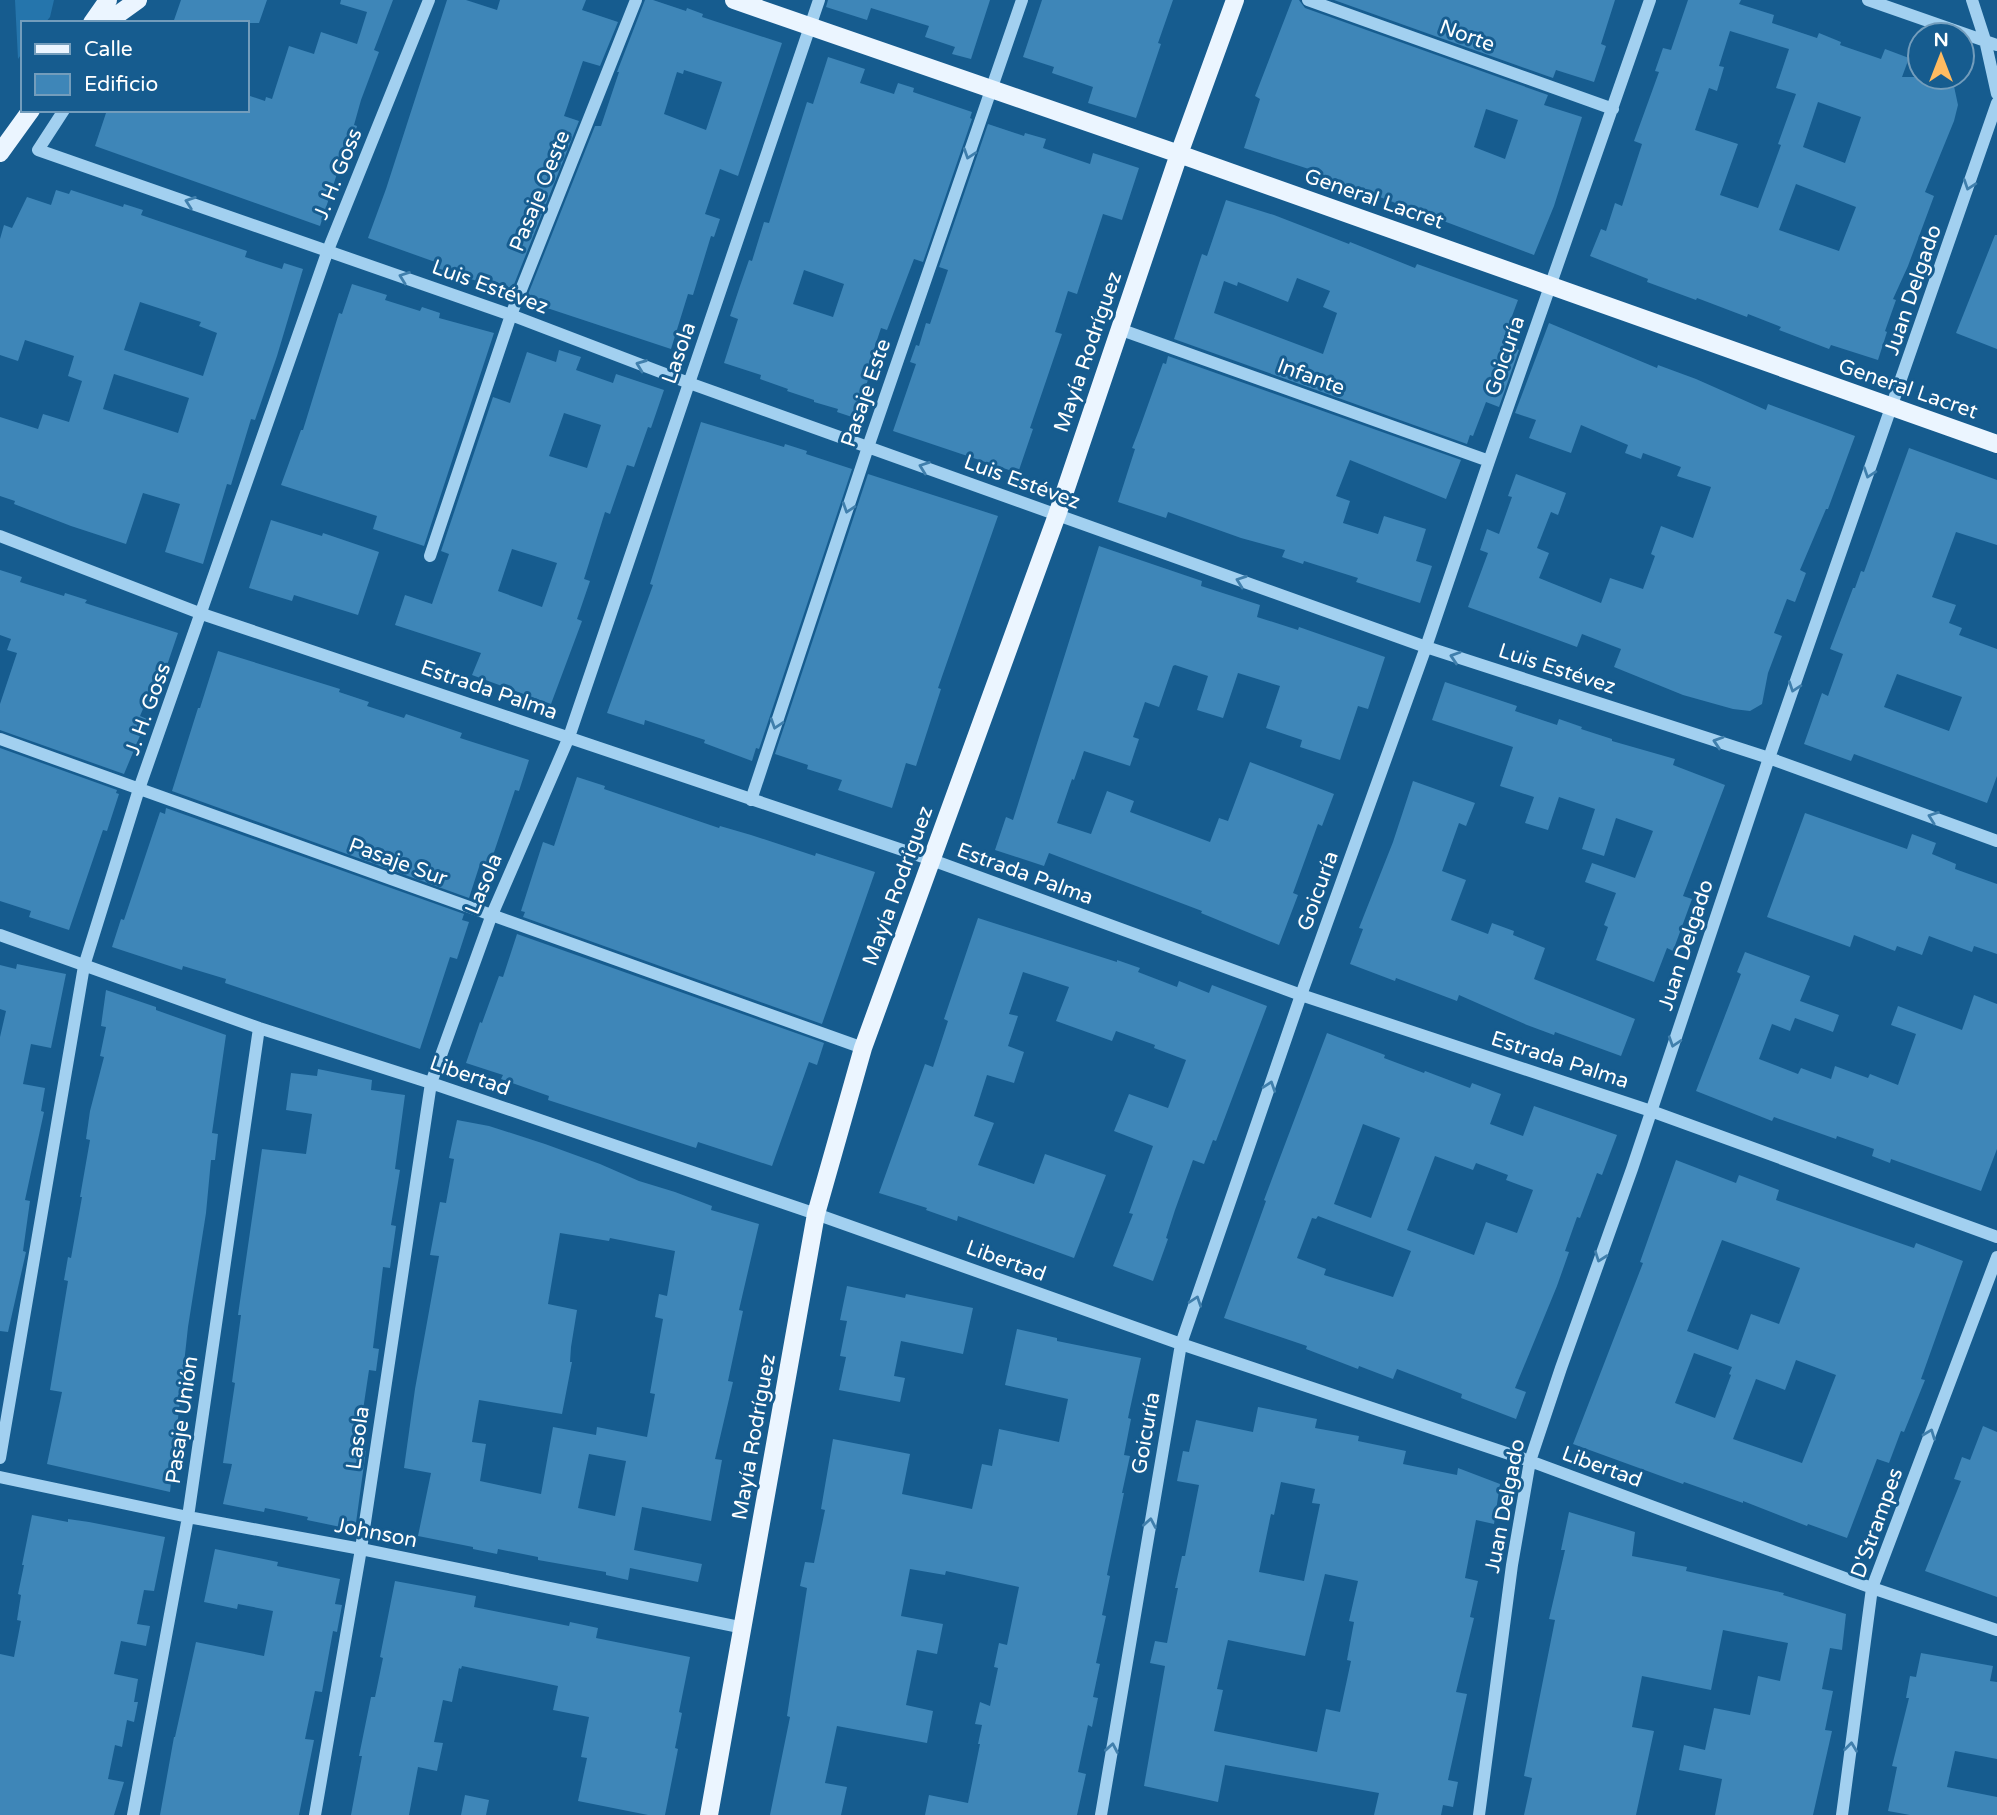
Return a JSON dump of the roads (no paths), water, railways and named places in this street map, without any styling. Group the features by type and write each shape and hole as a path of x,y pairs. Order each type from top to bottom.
{"main road":[{"path":"89,0 98,21"},
{"path":"98,21 108,0"},
{"name":"General Lacret","path":"734,0 1179,154 1997,444"},
{"name":"Mayía Rodríguez","path":"709,1815 816,1214 863,1048 1057,515 1179,154 1235,0"},
{"path":"98,21 136,2"},
{"path":"0,153 30,112"}],"street":[{"name":"J. H. Goss","path":"0,1458 83,966 139,789 328,250 429,0"},
{"name":"Pasaje Oeste","path":"430,556 511,315 636,0"},
{"name":"Lasola","path":"315,1815 361,1549 431,1083 491,917 569,737 819,0"},
{"name":"Pasaje Este","path":"751,800 868,447 1022,0"},
{"name":"Norte","path":"1308,0 1613,109"},
{"name":"Goicuría","path":"1101,1815 1181,1344 1650,0"},
{"path":"1868,0 1991,43"},
{"path":"1972,0 1991,43 1997,94"},
{"path":"123,21 136,2"},
{"name":"Juan Delgado","path":"1479,1815 1512,1565 1530,1461 1769,758 1997,103"},
{"name":"Luis Estévez","path":"63,112 38,150 511,315 689,383 1426,648 1769,758 1997,841"},
{"name":"Infante","path":"1119,329 1489,461"},
{"name":"Estrada Palma","path":"0,536 202,614 932,860 1301,995 1651,1111 1997,1237"},
{"name":"Pasaje Sur","path":"0,739 863,1048"},
{"name":"Libertad","path":"0,935 259,1028 431,1083 816,1214 1181,1344 1530,1461 1872,1588 1997,1630"},
{"name":"Pasaje Unión","path":"133,1815 188,1517 259,1028"},
{"name":"D'Strampes","path":"1842,1815 1872,1588 1997,1257"},
{"name":"Johnson","path":"0,1477 744,1628"}]}
